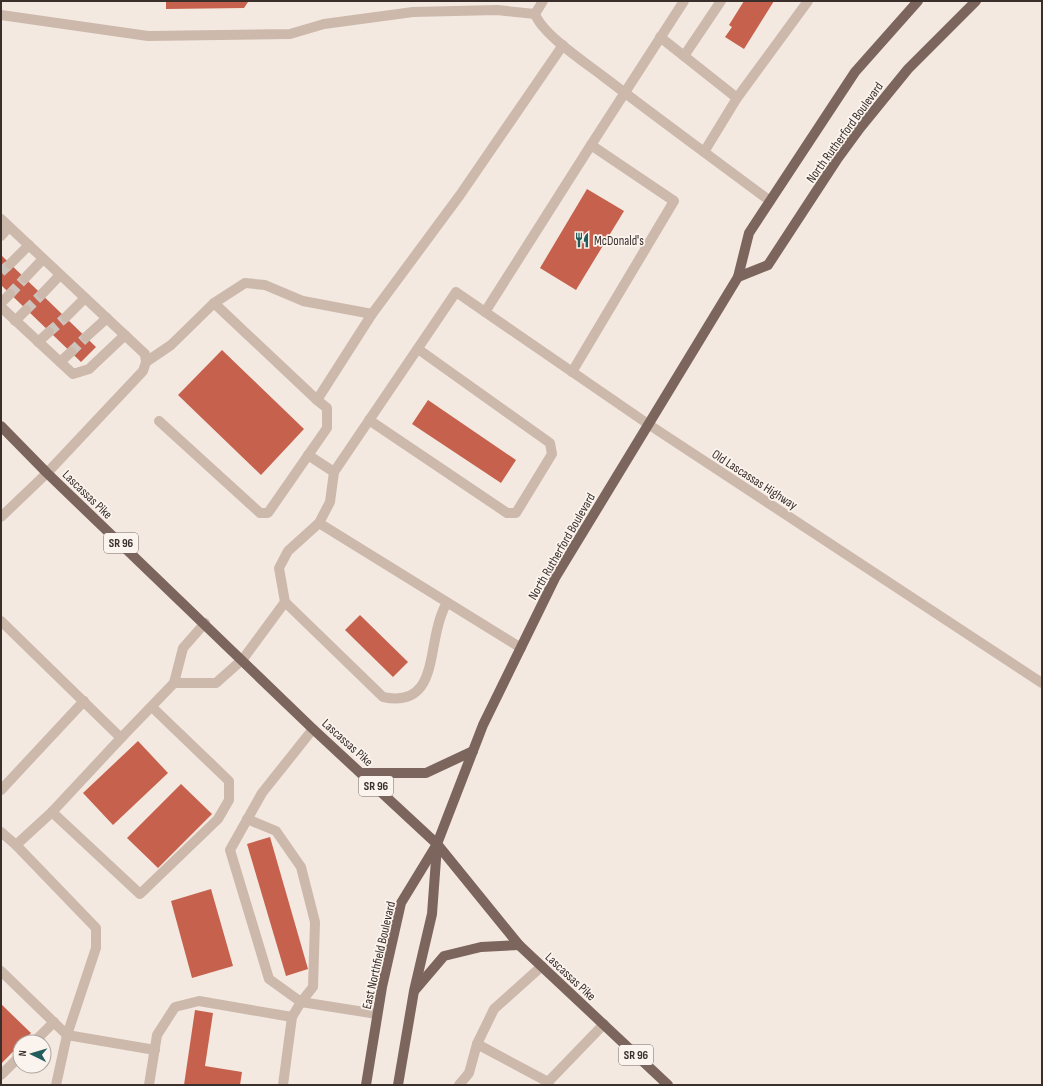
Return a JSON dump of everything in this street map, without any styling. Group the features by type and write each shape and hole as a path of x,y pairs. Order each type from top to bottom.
{"main road":[{"name":"North Rutherford Boulevard","path":"437,844 483,725 555,578 738,278 749,233 855,72 918,1"},
{"name":"North Rutherford Boulevard","path":"738,278 768,264 838,158 860,128 908,69 976,1"},
{"name":"Lascassas Pike","path":"1,426 47,473 243,659 313,729 363,773 437,844 519,945 668,1085"},
{"path":"363,773 426,773 473,751"},
{"path":"398,1085 414,991 432,914 437,844"},
{"name":"East Northfield Boulevard","path":"366,1085 377,1014 401,903 437,844"},
{"path":"414,991 444,956 481,947 519,945"}],"street":[{"path":"535,14 543,1"},
{"path":"485,312 684,1"},
{"path":"684,56 722,1"},
{"path":"704,152 737,98 808,1"},
{"path":"1,15 148,36 290,34 324,24 413,12 497,10 535,14"},
{"path":"535,14 538,22 563,45 624,93 770,201"},
{"path":"660,37 737,98"},
{"path":"317,400 372,314 460,195 563,45"},
{"path":"572,372 674,201 591,145"},
{"path":"1,219 145,354 146,362 143,371 47,473 1,517"},
{"path":"1,236 9,226"},
{"path":"10,264 29,245"},
{"path":"25,278 43,259"},
{"path":"42,294 60,275"},
{"path":"146,362 171,345 214,304 245,283 266,285 303,301 372,314"},
{"name":"Old Lascassas Highway","path":"418,349 456,292 648,424 1042,683"},
{"path":"1,303 10,294"},
{"path":"66,317 85,298"},
{"path":"159,421 260,513 268,513 327,428 327,408 214,304"},
{"path":"1,307 73,374 89,369 124,335"},
{"path":"15,321 26,310"},
{"path":"86,337 106,318"},
{"path":"38,342 50,332"},
{"path":"369,420 507,513 516,513 552,454 550,443 418,349 369,420 334,472 330,502 319,523 288,551 279,568 285,602 383,697 396,700 413,694 424,683 433,657 440,616 446,604"},
{"path":"60,362 71,352"},
{"path":"308,455 334,472"},
{"path":"319,523 446,604 521,648"},
{"path":"174,683 216,683 243,659 285,602"},
{"path":"1,620 122,738"},
{"path":"16,845 52,812 174,683 183,648 205,623"},
{"path":"1,790 84,701"},
{"path":"52,812 140,894 218,819 229,800 229,781 152,708"},
{"path":"313,729 262,793 230,850 269,979 301,1002 377,1014"},
{"path":"248,819 276,831 301,867 315,922 313,987 301,1002 292,1017 282,1085"},
{"path":"1,832 16,845 96,928 96,948 67,1035 56,1085"},
{"path":"459,1085 469,1073 477,1044 494,1008 542,966"},
{"path":"1,971 67,1035 155,1050"},
{"path":"149,1085 157,1035 175,1007 199,1001 292,1017"},
{"path":"42,1034 54,1022"},
{"path":"477,1044 548,1083 604,1024"},
{"path":"1,1075 12,1064"}],"building":[{"path":"166,1 311,2 248,2 244,8 166,9"},
{"path":"744,1 774,1 744,49 725,37 732,27 729,25"},
{"name":"McDonald's","path":"587,189 624,211 576,290 540,268"},
{"path":"1,255 96,347 81,362 1,285"},
{"path":"222,350 304,429 261,475 178,395"},
{"path":"428,400 516,460 501,483 412,424"},
{"path":"360,615 408,662 393,677 345,630"},
{"path":"138,741 168,773 113,825 83,793"},
{"path":"181,784 212,814 158,868 127,838"},
{"path":"270,837 308,969 286,976 247,844"},
{"path":"211,889 233,966 192,978 171,901"},
{"path":"1,1004 31,1033 12,1034 12,1053 1,1064"},
{"path":"195,1010 213,1013 205,1066 242,1072 240,1085 184,1085"}],"tunnel":[{"path":"1,272 10,264"},
{"path":"10,294 25,278"},
{"path":"26,310 42,294"},
{"path":"49,332 66,317"},
{"path":"71,352 86,337"}],"place":[{"name":"McDonald's","path":"582,240"}]}
